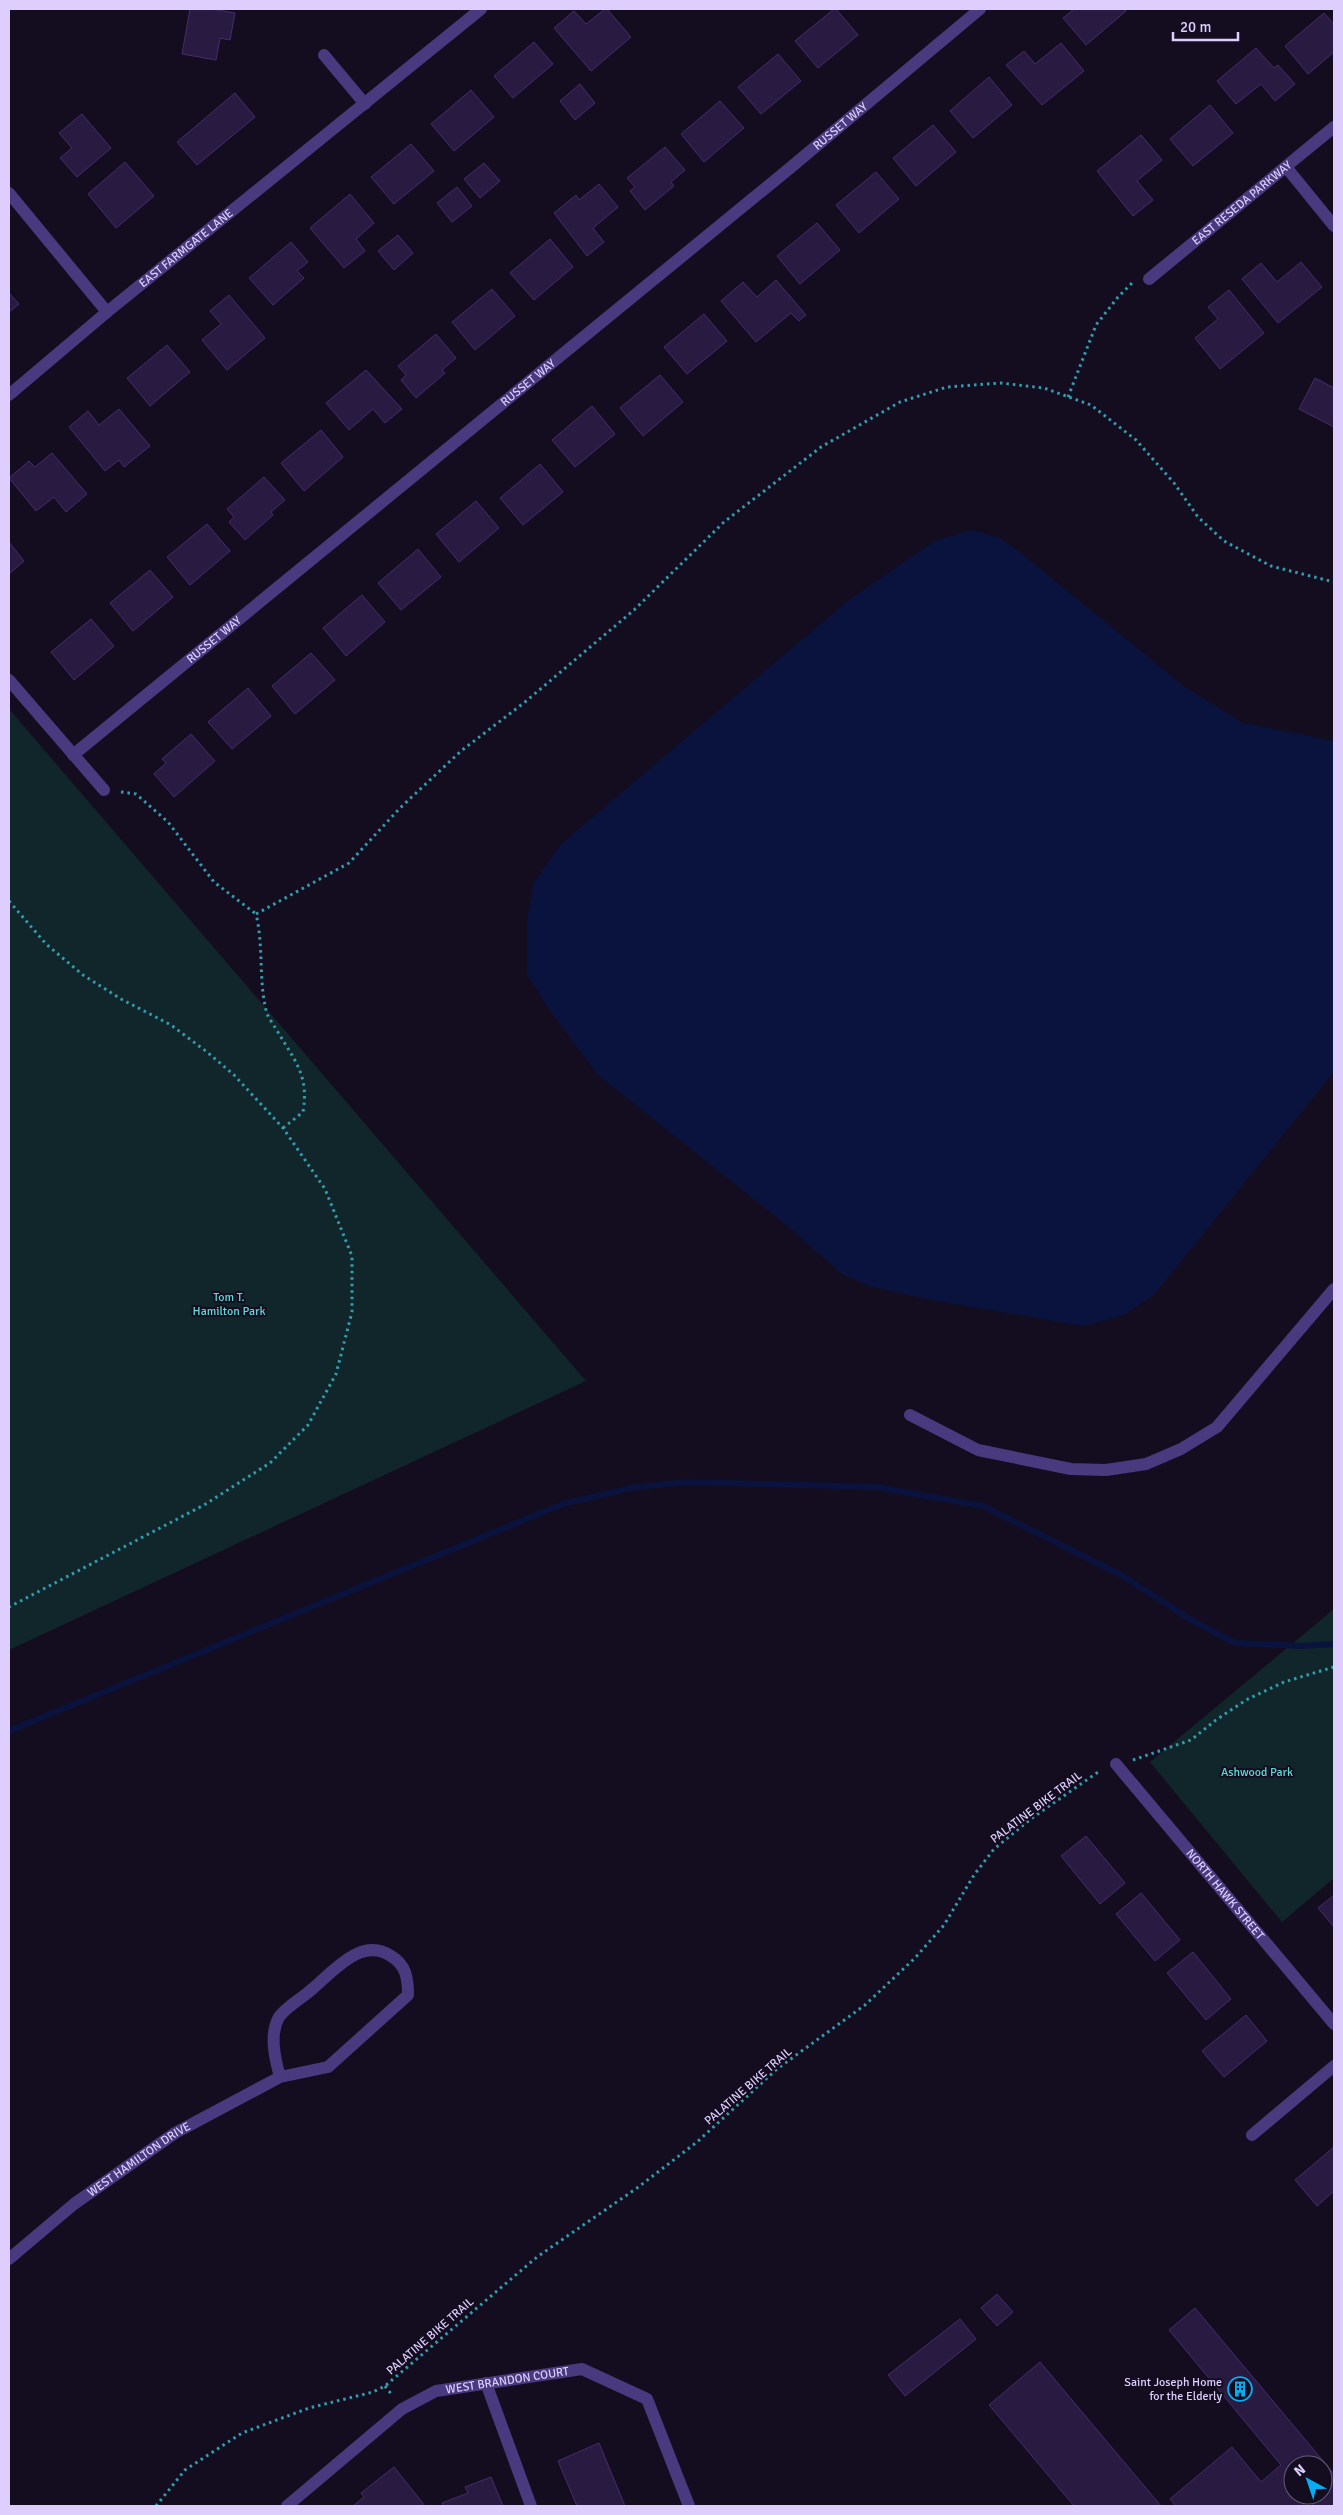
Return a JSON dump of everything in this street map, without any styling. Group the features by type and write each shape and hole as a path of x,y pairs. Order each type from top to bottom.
{"street":[{"name":"EAST FARMGATE LANE","path":"9,395 107,312 481,9"},
{"name":"RUSSET WAY","path":"73,755 790,168 980,9"},
{"path":"324,55 365,104"},
{"name":"EAST RESEDA PARKWAY","path":"1149,279 1334,127"},
{"path":"1286,167 1334,226"},
{"path":"9,194 107,312"},
{"path":"9,680 104,790"},
{"path":"910,1415 978,1450 1006,1456 1071,1469 1106,1470 1146,1464 1181,1450 1217,1427 1334,1289"},
{"name":"NORTH HAWK STREET","path":"1116,1764 1334,2024"},
{"name":"WEST HAMILTON DRIVE","path":"9,2259 74,2204 175,2133 280,2077 328,2066 408,1995 408,1975 398,1960 382,1950 367,1949 352,1956 280,2017 274,2033 275,2058 280,2077"},
{"path":"1252,2135 1334,2066"},
{"name":"WEST BRANDON COURT","path":"287,2506 402,2409 436,2391 582,2369 647,2399 689,2506"},
{"path":"486,2383 531,2506"}],"path":[{"path":"1068,397 1096,325 1118,297 1140,276 1149,279"},
{"path":"256,914 349,863 400,808 461,751 525,702 634,610 724,522 821,447 900,402 947,387 1001,383 1044,388 1091,405 1136,440 1174,483 1198,517 1224,541 1271,566 1334,582"},
{"path":"104,790 136,794 168,822 214,882 256,914 261,932 263,987 268,1015 298,1066 306,1093 303,1112 283,1128"},
{"path":"9,900 46,944 83,975 121,1000 171,1026 207,1052 234,1075 283,1128 325,1189 352,1256 352,1312 336,1374 308,1425 270,1464 204,1505 9,1607"},
{"name":"PALATINE BIKE TRAIL","path":"156,2506 185,2470 242,2433 309,2408 373,2392 385,2386 537,2257 652,2177 697,2142 777,2069 865,2005 916,1958 944,1925 974,1876 994,1849 1032,1818 1096,1772 1116,1764 1167,1750 1190,1740 1246,1700 1284,1682 1334,1666"}],"green space":[{"name":"Tom T. Hamilton Park","path":"9,709 586,1381 9,1650"},
{"name":"Ashwood Park","path":"1334,1609 1334,1878 1282,1922 1150,1762"}],"shaded area":[{"path":"972,530 1000,538 1185,687 1243,723 1334,741 1334,1072 1154,1295 1124,1315 1084,1326 931,1300 869,1286 842,1274 785,1224 598,1075 548,1008 527,974 527,921 534,882 561,844 850,599 935,541"}],"building":[{"path":"190,9 211,9 235,13 230,40 220,38 216,60 182,54"},
{"path":"605,9 631,37 591,71 554,28 574,11 586,24"},
{"path":"834,9 858,35 818,68 795,41"},
{"path":"1074,9 1124,9 1126,11 1086,45 1063,18"},
{"path":"1324,13 1334,24 1334,52 1308,74 1285,46"},
{"path":"534,42 553,64 513,98 494,76"},
{"path":"1061,43 1084,71 1042,105 1006,65 1024,51 1035,64"},
{"path":"1256,48 1274,68 1278,65 1295,84 1275,101 1261,84 1236,104 1217,81"},
{"path":"778,54 801,81 761,114 738,87"},
{"path":"989,77 1012,105 973,138 950,111"},
{"path":"580,84 595,103 575,120 560,101"},
{"path":"471,90 494,117 454,151 431,124"},
{"path":"235,93 255,117 197,165 177,142"},
{"path":"720,101 744,128 704,162 681,134"},
{"path":"1210,105 1233,133 1193,166 1170,139"},
{"path":"82,114 111,148 77,177 60,158 72,148 59,133"},
{"path":"933,125 956,152 916,186 893,158"},
{"path":"1141,135 1162,160 1137,181 1153,200 1133,216 1097,171"},
{"path":"411,144 434,171 394,204 371,177"},
{"path":"665,147 685,170 671,182 674,186 645,210 630,191 635,187 627,178"},
{"path":"125,162 154,196 116,228 88,194"},
{"path":"484,163 500,181 480,198 464,179"},
{"path":"876,172 899,199 859,233 836,205"},
{"path":"599,184 618,207 593,228 604,242 587,256 554,213 576,195 579,200"},
{"path":"457,187 472,206 452,222 437,203"},
{"path":"350,194 374,223 356,239 365,251 344,268 310,228"},
{"path":"817,223 840,250 800,284 777,256"},
{"path":"398,235 413,253 394,270 378,251"},
{"path":"550,239 573,267 534,300 510,273"},
{"path":"291,242 308,262 297,271 304,278 273,305 249,278"},
{"path":"1301,262 1322,287 1278,323 1242,279 1261,263 1277,282"},
{"path":"776,280 806,315 799,321 791,313 756,342 721,301 743,282 757,297"},
{"path":"492,289 515,316 475,350 452,322"},
{"path":"1229,290 1264,333 1220,369 1195,338 1218,319 1208,307"},
{"path":"9,293 19,304 9,312"},
{"path":"229,295 265,338 227,370 202,340 221,324 210,311"},
{"path":"704,314 727,341 687,374 664,347"},
{"path":"436,334 456,358 442,370 445,373 416,398 401,380 406,375 398,366"},
{"path":"167,345 190,372 150,406 127,378"},
{"path":"366,370 402,409 385,423 373,409 349,430 326,403"},
{"path":"660,375 683,402 643,436 620,408"},
{"path":"1315,378 1334,388 1334,427 1299,409"},
{"path":"592,406 615,434 575,467 552,440"},
{"path":"119,409 150,446 124,467 119,460 105,471 69,427 88,411 99,425"},
{"path":"321,430 343,457 304,491 281,463"},
{"path":"52,453 87,494 66,512 54,497 36,511 9,478 29,461 35,467"},
{"path":"540,464 563,492 523,525 500,498"},
{"path":"264,477 285,500 271,512 273,515 245,540 229,522 234,517 227,509"},
{"path":"476,501 499,528 459,562 436,534"},
{"path":"207,524 230,551 190,585 167,557"},
{"path":"9,542 24,561 9,574"},
{"path":"418,549 441,577 401,610 378,583"},
{"path":"150,570 173,597 133,631 110,603"},
{"path":"362,595 385,622 346,656 323,628"},
{"path":"91,619 114,646 74,680 51,652"},
{"path":"311,653 335,680 295,714 272,686"},
{"path":"248,688 271,716 232,749 208,722"},
{"path":"191,734 215,761 174,797 154,774 166,763 162,759"},
{"path":"1086,1836 1125,1883 1100,1904 1061,1856"},
{"path":"1141,1893 1180,1940 1155,1961 1116,1914"},
{"path":"1334,1895 1334,1927 1318,1908"},
{"path":"1193,1952 1231,1999 1206,2020 1167,1973"},
{"path":"1246,2015 1267,2041 1224,2077 1202,2051"},
{"path":"1334,2147 1334,2191 1317,2206 1295,2180"},
{"path":"997,2294 1013,2312 997,2326 981,2308"},
{"name":"Saint Joseph Home for the Elderly","path":"1195,2308 1318,2455 1283,2455 1283,2505 1303,2505 1302,2506 1176,2506 1170,2499 1232,2447 1261,2482 1281,2465 1169,2330"},
{"path":"960,2319 976,2339 905,2396 888,2375"},
{"path":"1040,2362 1161,2506 1074,2506 989,2405"},
{"path":"599,2443 625,2506 577,2506 558,2461"},
{"path":"394,2467 425,2506 353,2506 364,2497 361,2493"},
{"name":"Saint Joseph Home for the Elderly","path":"1333,2473 1334,2506 1314,2506 1333,2505"},
{"path":"491,2477 503,2506 443,2506 442,2503 468,2493 465,2487"}],"waterway":[{"path":"9,1731 563,1504 630,1488 685,1482 876,1487 983,1506 1121,1575 1193,1621 1235,1643 1302,1646 1334,1644"}],"place":[{"name":"Saint Joseph Home for the Elderly","path":"1240,2389"}]}
